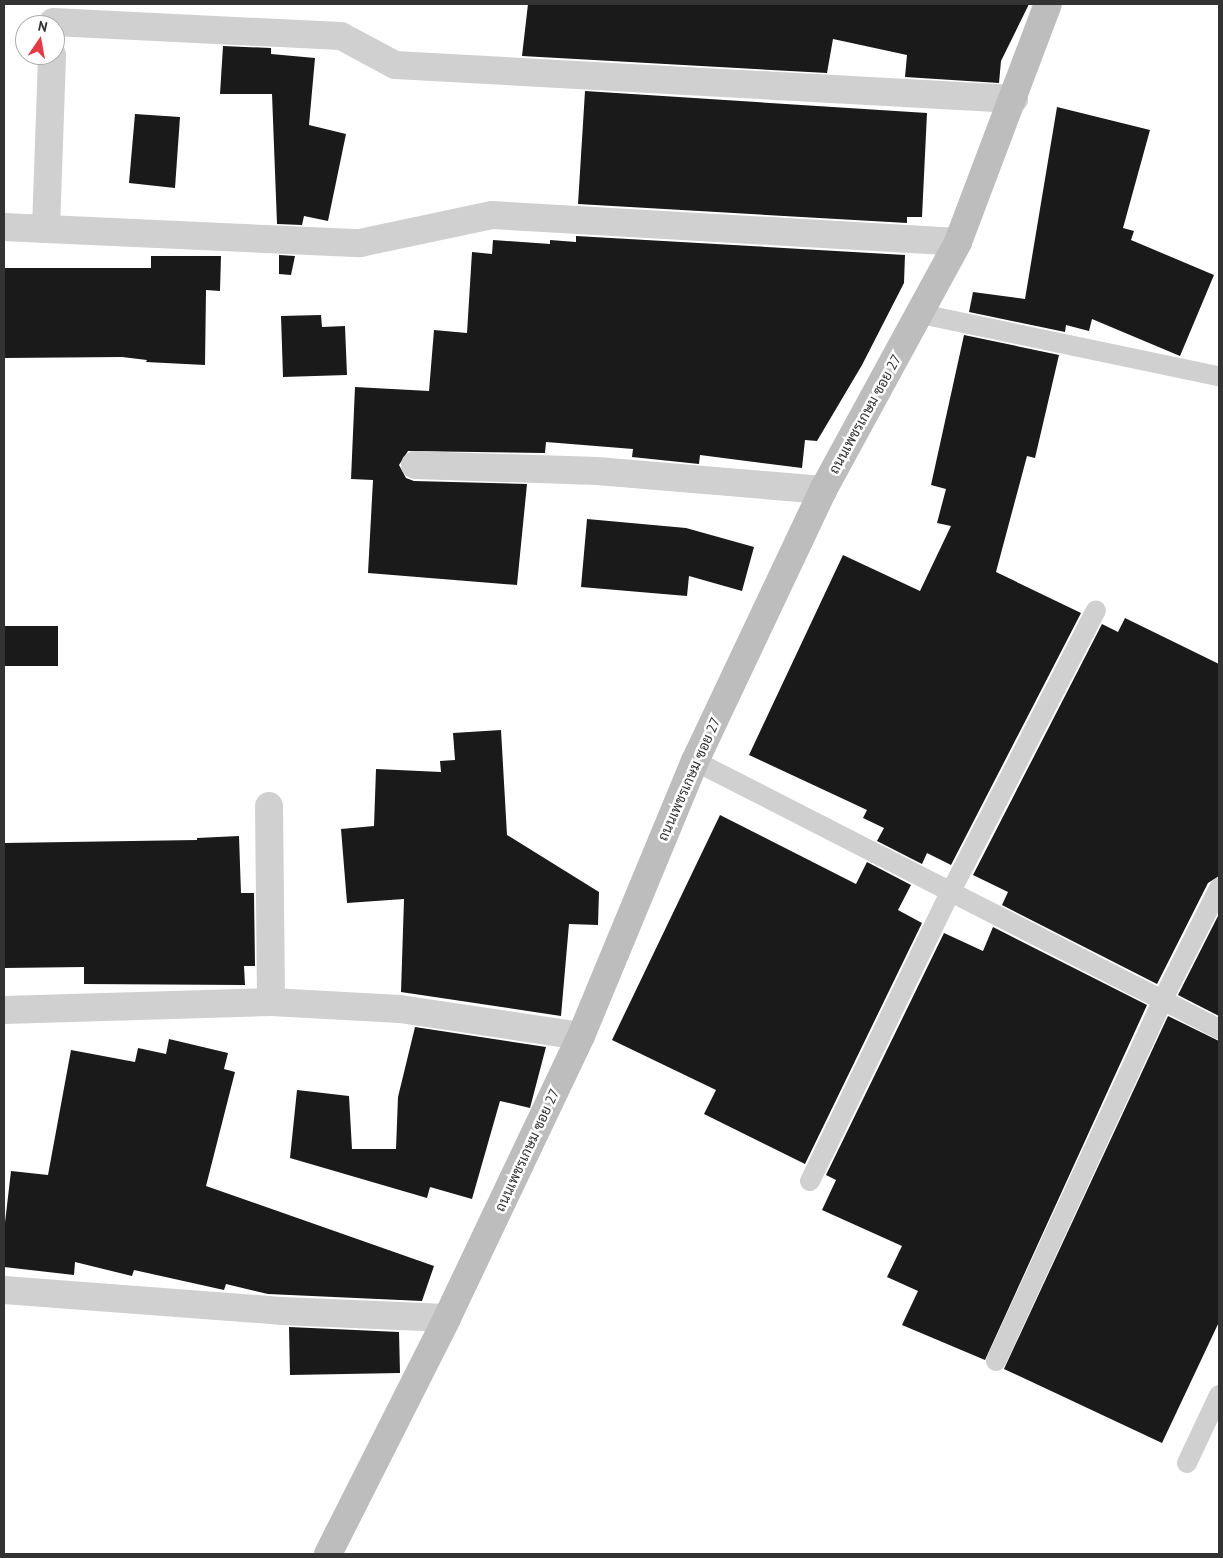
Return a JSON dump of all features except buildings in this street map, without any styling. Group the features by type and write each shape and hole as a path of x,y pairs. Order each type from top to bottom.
{"street":[{"name":"ถนนเพชรเกษม ซอย 27","path":"328,1554 447,1318 581,1036 695,761 823,490 921,314 958,242 1014,99 1048,4"},
{"path":"65,18 341,36 395,65 1014,99"},
{"path":"46,229 52,65"},
{"path":"4,228 360,243 492,215 958,242"},
{"path":"415,465 597,471 823,490"},
{"path":"269,806 271,1002"},
{"path":"4,1010 271,1002 400,1009 581,1036"},
{"path":"4,1290 281,1311 447,1318"}],"lane":[{"path":"921,314 1219,376"},
{"path":"810,1181 950,893 1096,610"},
{"path":"695,761 1219,1029"},
{"path":"996,1361 1162,1001 1219,888"},
{"path":"1187,1463 1219,1395"}]}
